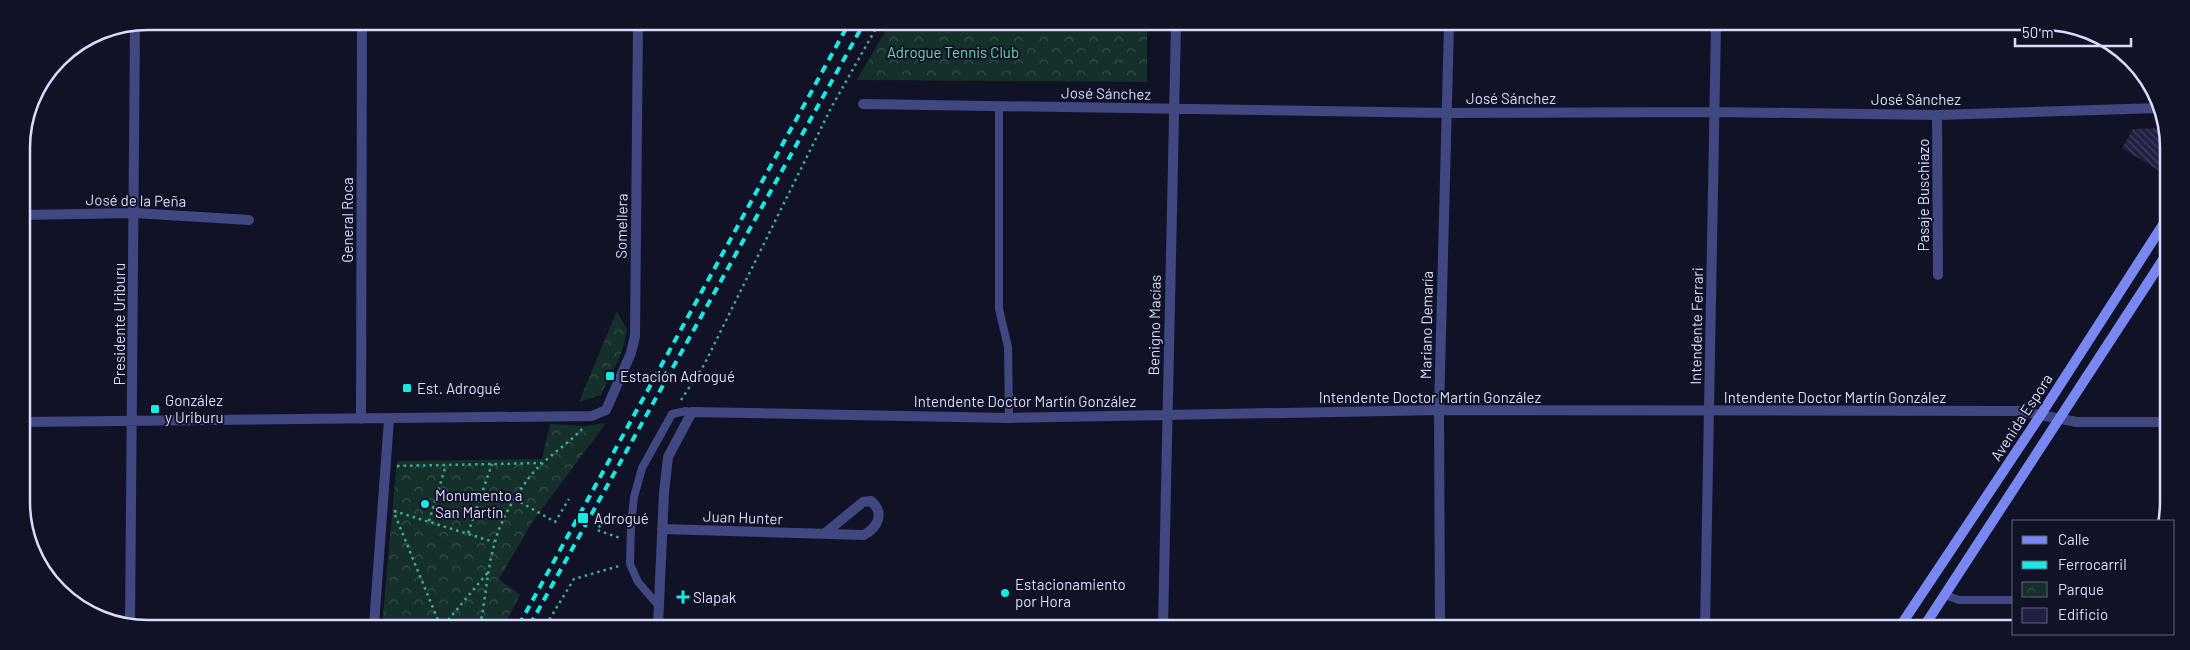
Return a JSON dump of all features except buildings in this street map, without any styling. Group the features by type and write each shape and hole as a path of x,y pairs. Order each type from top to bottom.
{"main road":[{"name":"Avenida Espora","path":"1904,620 2040,416 2160,229"},
{"path":"1928,620 2160,264"}],"street":[{"name":"General Roca","path":"361,419 362,30"},
{"name":"Somellera","path":"389,420 592,416 606,410 634,345 638,30"},
{"name":"Benigno Macías","path":"1163,620 1176,30"},
{"name":"Mariano Demaría","path":"1440,620 1439,410 1445,113 1449,30"},
{"name":"Intendente Ferrari","path":"1705,620 1716,30"},
{"name":"Presidente Uriburu","path":"130,618 135,213 134,31"},
{"name":"José Sánchez","path":"863,104 1445,113 1715,112 1937,115 2153,108"},
{"name":"Pasaje Buschiazo","path":"1937,115 1938,275"},
{"name":"José de la Peña","path":"30,215 135,213 249,220"},
{"name":"Intendente Doctor Martín González","path":"692,412 1009,418 1439,410 1710,412 2020,411 2058,419 2060,417 2077,422 2160,422"},
{"path":"658,620 662,530 668,457 692,412"},
{"path":"30,422 389,420 386,466 388,510 375,620"},
{"name":"Juan Hunter","path":"662,530 864,535 872,530 878,522 879,514 876,506 871,501 863,502 824,534"}],"lane":[{"path":"999,106 999,309 1008,347 1009,418"},
{"path":"658,605 638,582 630,564 634,497 642,468 672,414 686,410 692,412"},
{"path":"1945,594 1959,600 2012,600"}],"path":[{"path":"672,414 704,365 831,108 875,30"},
{"path":"481,620 495,542 505,516 516,498 543,463 568,444"},
{"path":"386,466 543,463"},
{"path":"468,534 492,464"},
{"path":"429,521 446,465"},
{"path":"516,498 555,522 569,499"},
{"path":"388,510 495,542"},
{"path":"388,510 438,620"},
{"path":"604,520 598,530 631,542"},
{"path":"549,620 574,579 630,564"},
{"path":"448,620 490,570"}],"green space":[{"name":"Adrogue Tennis Club","path":"886,30 1147,30 1147,82 857,80"},
{"path":"617,311 627,330 620,356 601,395 579,402"},
{"path":"606,423 533,521 499,579 520,595 507,620 382,620 397,461 542,459 550,424 585,426"}],"railway":[{"path":"522,620 845,30"},
{"path":"533,620 860,30"}],"place":[{"name":"Estación Adrogué","path":"610,376"},
{"name":"Est. Adrogué","path":"407,388"},
{"name":"González y Uriburu","path":"155,409"},
{"name":"Monumento a San Martín","path":"425,504"},
{"name":"Adrogué","path":"583,518"},
{"name":"Estacionamiento por Hora","path":"1005,593"},
{"name":"Slapak","path":"683,597"}]}
